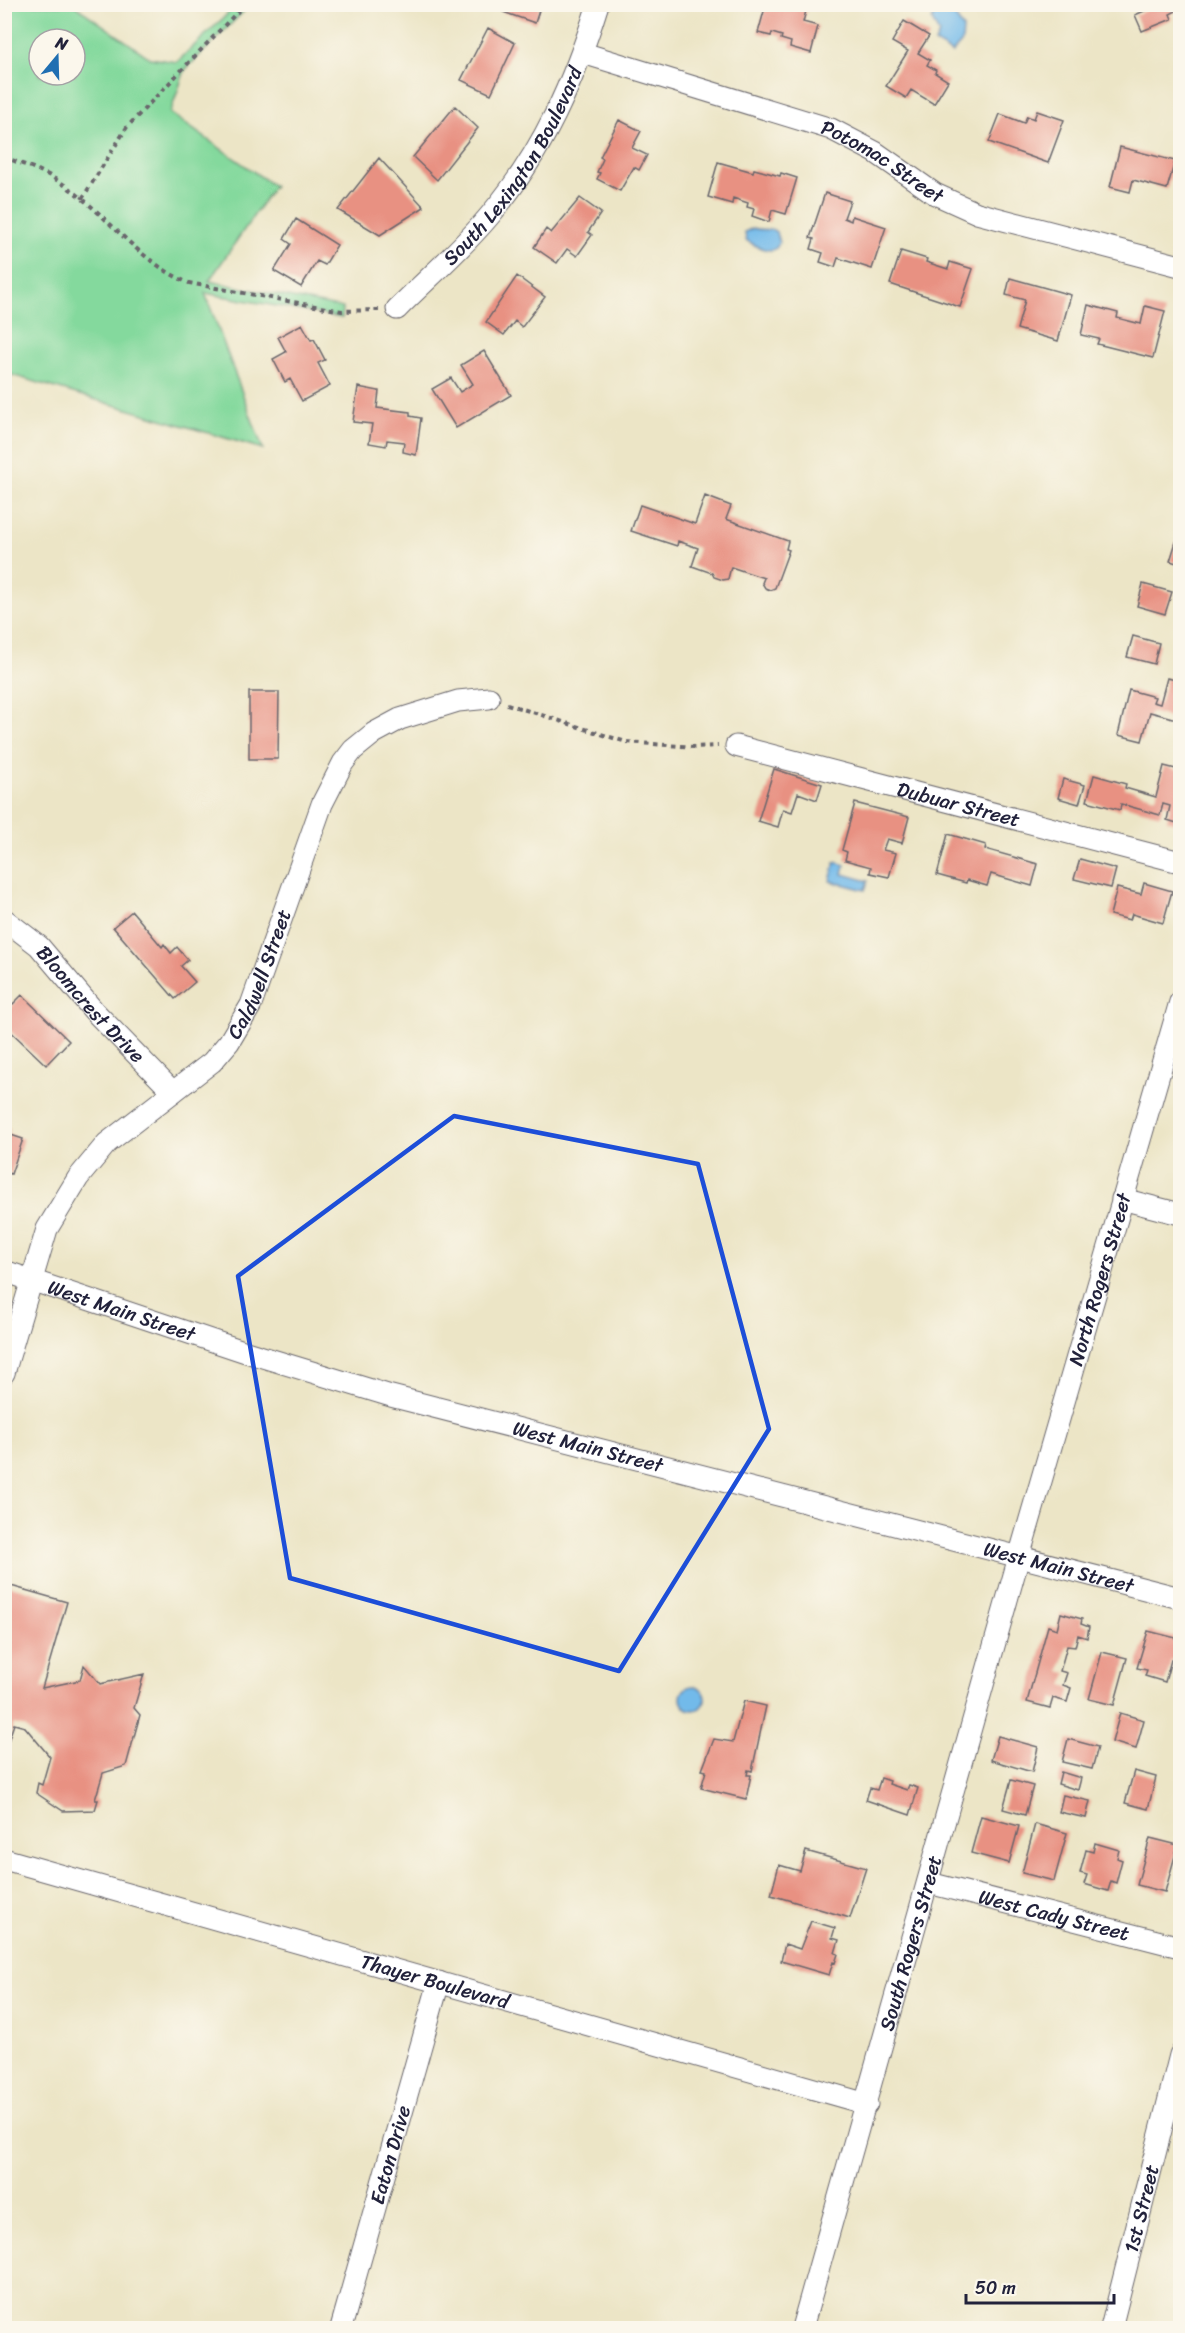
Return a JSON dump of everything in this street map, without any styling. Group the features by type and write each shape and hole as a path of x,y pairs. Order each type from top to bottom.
{"street":[{"name":"South Lexington Boulevard","path":"397,309 490,215 524,170 559,110 583,53 598,4"},
{"name":"Potomac Street","path":"583,53 831,129 875,152 935,194 977,213 1180,266"},
{"name":"Caldwell Street","path":"4,1373 47,1229 91,1160 123,1129 212,1062 229,1042 251,1005 322,804 348,756 374,733 400,719 458,701 489,698"},
{"name":"Dubuar Street","path":"736,746 1180,862"},
{"name":"Bloomcrest Drive","path":"4,919 39,946 94,1011 173,1092"},
{"name":"North Rogers Street","path":"1019,1557 1180,1002"},
{"path":"1122,1199 1180,1214"},
{"name":"West Main Street","path":"4,1271 246,1352 391,1396 1180,1598"},
{"name":"South Rogers Street","path":"802,2328 867,2104 1019,1557"},
{"name":"Thayer Boulevard","path":"4,1859 867,2104"},
{"name":"West Cady Street","path":"929,1883 1180,1947"},
{"name":"Eaton Drive","path":"341,2328 439,1982"},
{"name":"1st Street","path":"1111,2328 1180,2055"}],"path":[{"path":"81,199 127,127 245,4"},
{"path":"4,157 55,178 152,263 189,283 342,311 397,309"},
{"path":"489,698 626,742 694,747 736,746"}],"highlighted area":[{"path":"454,1116 698,1164 769,1429 619,1671 290,1578 238,1276"}],"green space":[{"path":"4,5 74,5 150,58 177,62 237,5 250,5 185,70 170,113 274,186 209,281 343,308 342,318 205,293 263,449 5,373"}],"water":[{"path":"942,8 954,15 963,28 962,42 952,53 935,43 939,34 932,20 936,11"},
{"path":"753,228 776,232 779,240 777,246 770,250 746,240 745,232"},
{"path":"835,862 845,865 843,874 868,881 865,890 830,881"},
{"path":"693,1686 702,1689 705,1698 702,1707 693,1710 684,1707 681,1698 684,1689"}],"building":[{"path":"506,4 541,4 535,23 503,12"},
{"path":"766,4 780,4 806,11 803,22 818,26 811,53 790,47 791,42 781,39 782,36 758,33"},
{"path":"1148,4 1180,4 1180,9 1170,14 1172,19 1142,31 1135,15 1149,9"},
{"path":"904,21 929,36 918,53 930,60 927,65 948,81 934,104 911,90 906,98 886,86 908,51 892,42"},
{"path":"488,28 515,43 491,94 461,80"},
{"path":"455,106 478,128 437,180 413,157"},
{"path":"1037,111 1064,120 1048,163 989,142 1000,114 1024,123 1027,116 1034,119"},
{"path":"619,120 641,131 632,148 647,155 639,170 634,167 620,191 597,179 600,173 597,172 603,159 600,157"},
{"path":"1120,147 1175,161 1167,189 1133,180 1130,192 1110,187"},
{"path":"379,158 424,207 380,235 338,210"},
{"path":"718,162 753,172 754,169 797,178 786,214 772,210 769,222 752,216 754,209 747,207 748,203 733,198 732,204 708,197"},
{"path":"825,193 850,201 844,218 851,221 852,216 886,227 872,269 838,258 835,267 820,262 823,253 811,249 814,239 810,238"},
{"path":"580,198 601,213 588,232 592,235 577,256 567,249 557,263 534,247 546,229 551,233"},
{"path":"296,219 337,245 325,265 317,261 301,287 274,271 291,244 284,239"},
{"path":"901,251 927,259 926,262 948,269 950,262 973,269 960,307 890,284"},
{"path":"517,276 545,297 522,327 515,321 504,335 486,322"},
{"path":"1010,278 1071,295 1058,341 1017,329 1025,300 1006,295"},
{"path":"1088,305 1118,313 1117,318 1141,324 1145,306 1165,311 1153,358 1097,344 1099,339 1081,335"},
{"path":"302,324 311,340 314,339 325,360 318,363 330,386 302,401 290,379 285,382 273,359 286,352 278,337"},
{"path":"484,351 511,395 456,428 432,389 451,378 460,392 473,384 461,365"},
{"path":"358,387 379,391 377,408 410,412 410,416 421,418 416,455 403,452 404,442 387,440 386,446 369,443 372,424 353,422"},
{"path":"705,496 731,506 726,519 788,541 786,549 789,550 775,588 770,590 765,588 762,583 764,578 731,567 728,579 714,577 712,573 692,566 698,548 678,541 677,546 631,531 640,505 695,524"},
{"path":"1176,542 1180,543 1180,564 1170,561"},
{"path":"1143,584 1172,592 1165,614 1137,606"},
{"path":"1133,636 1159,643 1154,664 1127,657"},
{"path":"1167,678 1180,681 1180,720 1150,712 1142,741 1118,735 1129,690 1155,697 1153,702 1160,704"},
{"path":"249,692 279,692 278,759 249,759"},
{"path":"1164,766 1180,770 1180,824 1167,820 1170,806 1163,804 1160,815 1121,804 1120,810 1087,801 1094,775 1126,784 1125,788 1156,797"},
{"path":"774,769 822,784 817,800 798,793 792,812 783,809 778,827 758,821"},
{"path":"1063,779 1085,785 1079,804 1058,798"},
{"path":"855,803 909,817 902,843 887,839 883,850 896,853 889,877 870,873 871,867 845,860 847,852 842,850"},
{"path":"948,834 986,845 985,849 1038,864 1032,886 991,874 987,886 937,875"},
{"path":"1080,859 1116,869 1111,888 1074,879"},
{"path":"1144,883 1172,891 1163,923 1132,914 1130,920 1110,915 1117,888 1141,894"},
{"path":"132,911 162,947 164,944 171,953 177,947 188,960 181,966 195,982 175,999 113,927"},
{"path":"22,995 69,1041 46,1065 4,1025 4,1013"},
{"path":"4,1126 10,1128 8,1134 23,1139 11,1174 4,1172"},
{"path":"4,1584 67,1602 42,1688 80,1680 84,1665 100,1684 144,1674 134,1708 140,1715 126,1766 103,1773 95,1800 98,1800 95,1810 63,1811 36,1793 38,1783 42,1785 50,1757 25,1727 14,1724 4,1753"},
{"path":"1061,1613 1082,1619 1081,1624 1089,1627 1087,1638 1078,1635 1075,1647 1067,1646 1060,1671 1067,1673 1063,1685 1071,1688 1067,1702 1053,1698 1050,1708 1027,1702 1048,1626 1057,1629"},
{"path":"1148,1631 1180,1639 1180,1663 1171,1660 1165,1682 1145,1676 1147,1670 1137,1668"},
{"path":"1102,1652 1127,1658 1114,1705 1089,1699"},
{"path":"744,1701 766,1706 752,1771 748,1770 747,1775 751,1775 746,1799 701,1788 706,1771 702,1770 714,1739 733,1742"},
{"path":"1120,1713 1144,1720 1136,1749 1112,1742"},
{"path":"998,1736 1038,1747 1032,1772 991,1760"},
{"path":"1068,1739 1098,1747 1092,1769 1062,1762"},
{"path":"1134,1771 1156,1777 1148,1809 1125,1803"},
{"path":"1061,1772 1081,1778 1078,1790 1058,1784"},
{"path":"881,1778 890,1781 889,1784 907,1790 909,1785 918,1788 910,1815 866,1800 870,1788 877,1790"},
{"path":"1011,1780 1033,1786 1025,1815 1003,1809"},
{"path":"1063,1795 1090,1801 1086,1818 1059,1812"},
{"path":"981,1816 1019,1826 1009,1863 971,1853"},
{"path":"1035,1824 1067,1833 1054,1881 1022,1873"},
{"path":"1150,1838 1178,1845 1165,1892 1137,1885"},
{"path":"1095,1843 1119,1850 1117,1858 1122,1860 1116,1883 1111,1881 1108,1891 1084,1884 1087,1875 1080,1873 1086,1850 1093,1852"},
{"path":"806,1851 866,1868 850,1918 771,1895 779,1865 800,1871"},
{"path":"811,1921 835,1928 832,1938 839,1940 835,1953 838,1954 829,1975 781,1961 785,1944 800,1949"}]}
